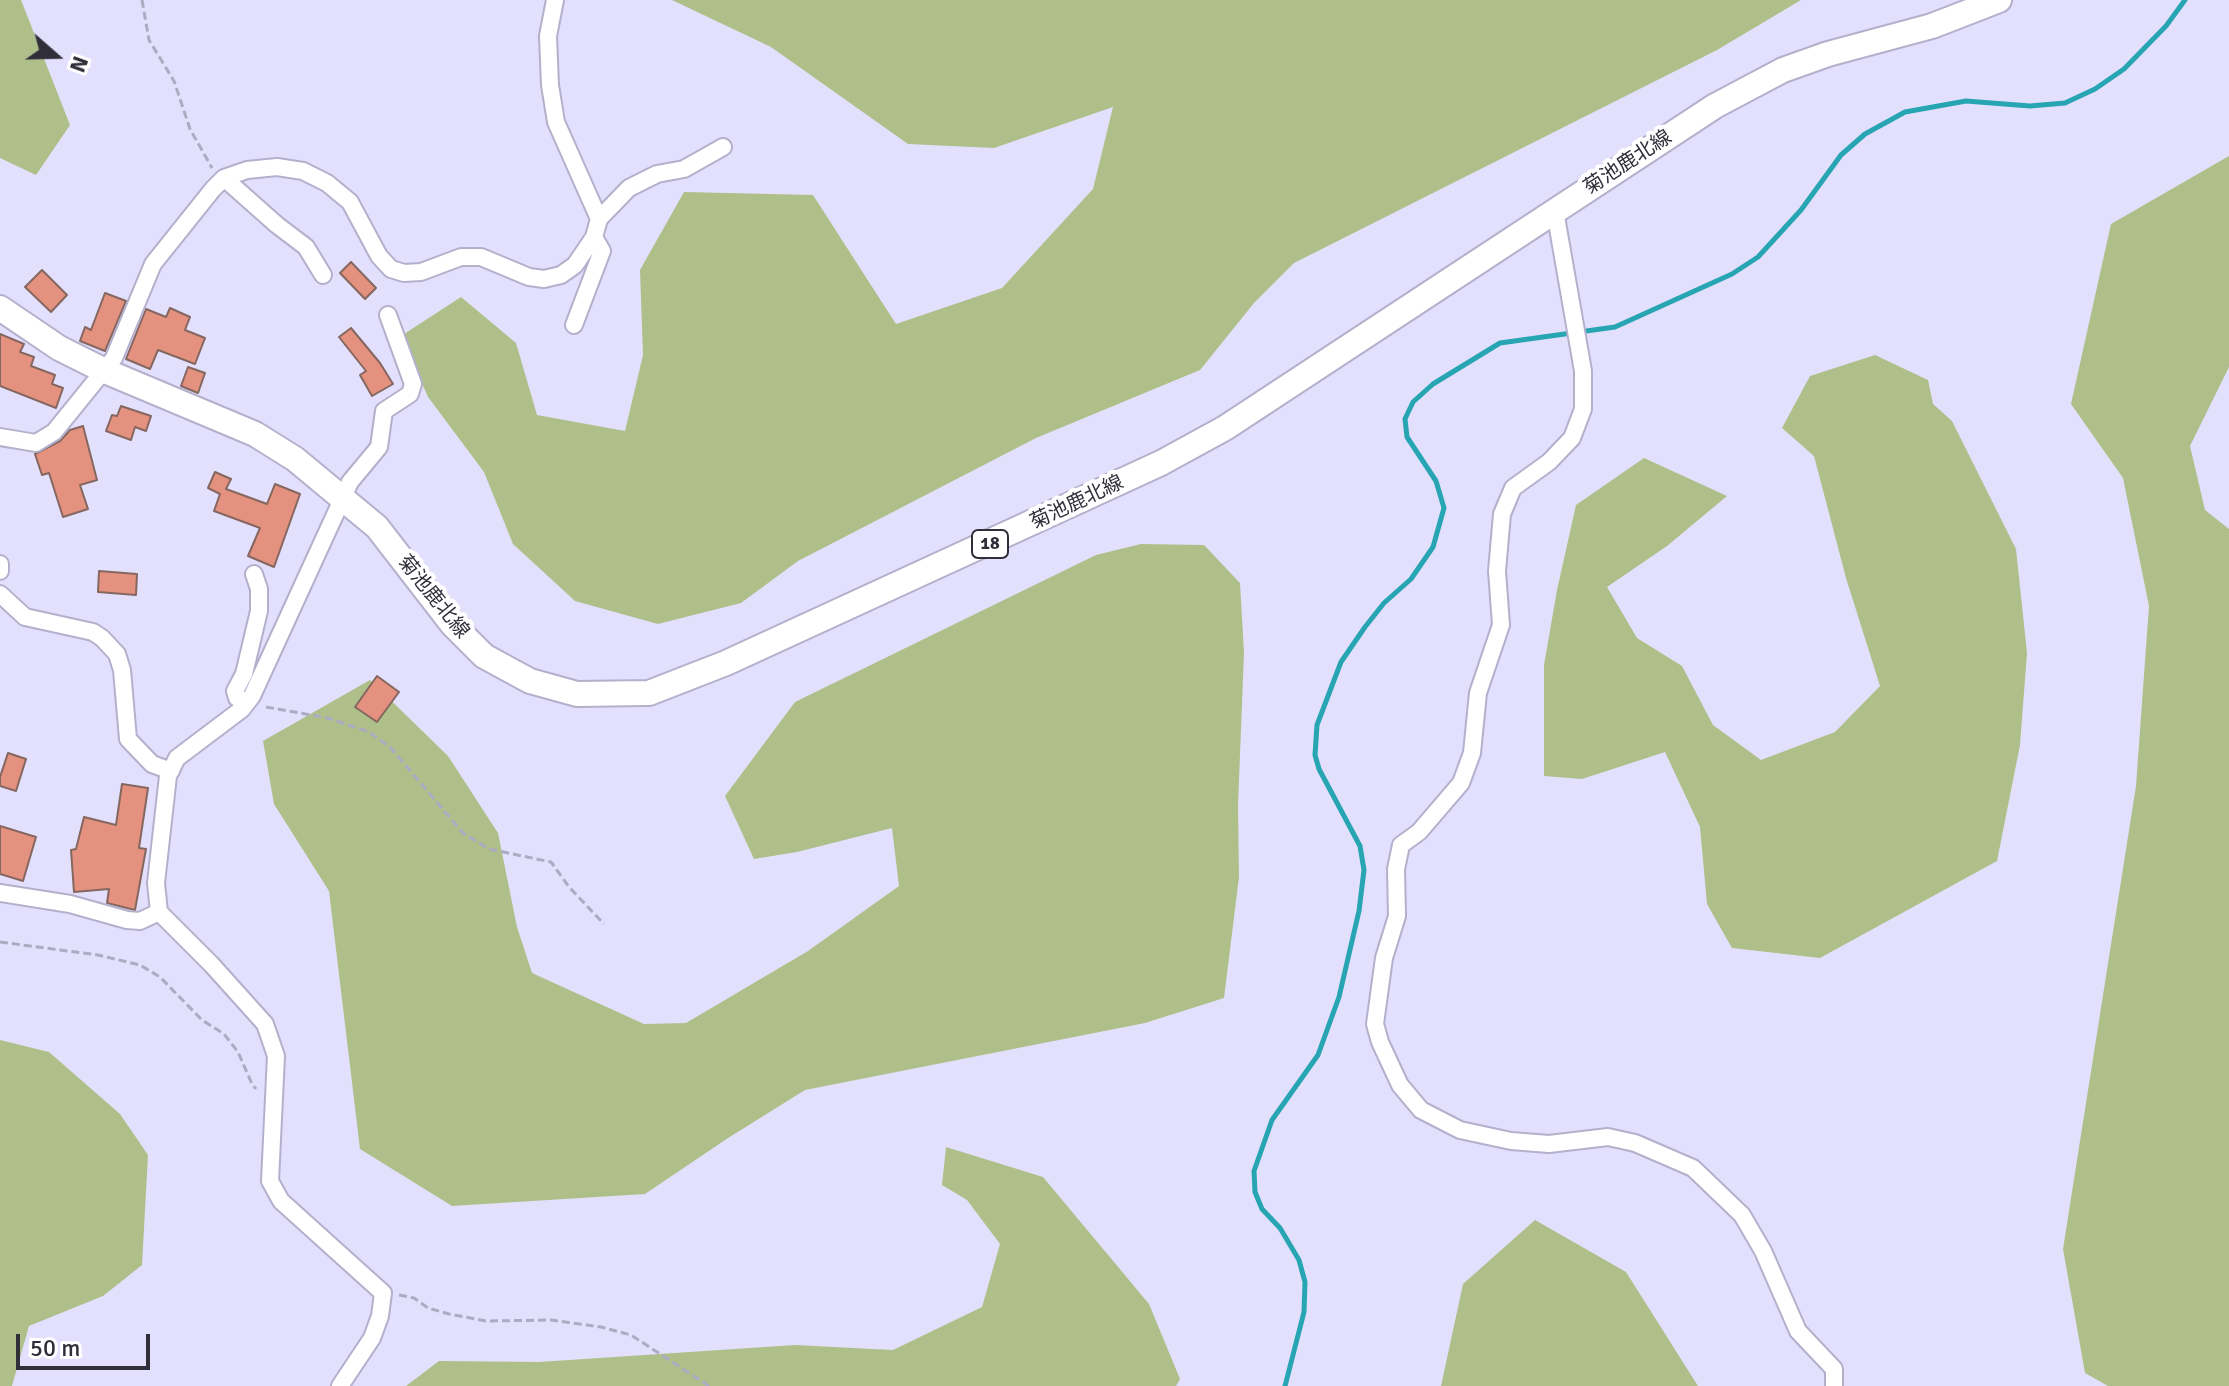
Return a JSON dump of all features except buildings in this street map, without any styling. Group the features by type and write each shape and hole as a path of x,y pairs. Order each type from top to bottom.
{"main road":[{"name":"菊池鹿北線","path":"0,308 59,348 105,371 255,434 295,459 377,527 452,624 484,656 530,681 577,694 649,693 740,657 1161,463 1225,428 1715,106 1783,70 1828,54 1932,26 1999,0"}],"street":[{"path":"555,0 548,36 550,85 556,122 599,219"},
{"path":"0,437 36,443 54,432 114,358 153,264 224,178 247,170 277,167 303,171 327,183 350,202 379,256 391,269 404,273 421,272 461,257 481,257 529,277 544,279 561,275 575,265 594,237 599,219 629,188 657,174 684,169 723,147"},
{"path":"224,178 306,247 323,275"},
{"path":"1555,211 1583,371 1583,409 1572,438 1549,462 1513,488 1502,514 1497,571 1501,625 1478,693 1472,753 1461,783 1419,832 1401,845 1396,869 1397,916 1384,958 1375,1024 1400,1085 1421,1110 1460,1130 1511,1141 1549,1144 1608,1137 1635,1143 1693,1168 1742,1215 1763,1251 1798,1331 1834,1369 1834,1386"},
{"path":"574,325 602,251 594,237"},
{"path":"340,1386 372,1338 380,1316 383,1293 281,1201 270,1181 276,1056 265,1024 159,912 156,883 171,771 177,758 247,702 350,482 379,447 384,411 410,394 413,384 388,315"},
{"path":"0,564 0,571"},
{"path":"247,702 237,698 235,691 244,674 259,611 259,589 254,574"},
{"path":"0,594 25,617 93,632 102,638 117,654 122,670 128,739 141,756 171,771"},
{"path":"0,893 70,904 127,920 140,921 159,912"}],"path":[{"path":"142,0 149,40 174,81 190,129 212,168 224,178"},
{"path":"247,702 328,718 369,732 390,747 463,833 489,849 551,862 569,887 604,924"},
{"path":"0,942 98,955 140,965 160,977 202,1020 224,1034 238,1052 252,1084 262,1094 274,1094"},
{"path":"383,1293 414,1298 439,1311 486,1321 551,1320 631,1335 709,1386"}],"green space":[{"path":"0,0 21,0 70,125 36,175 0,158"},
{"path":"672,0 1801,0 1717,50 1294,263 1254,303 1200,370 1036,438 798,561 741,603 658,624 575,601 513,544 484,472 428,397 401,336 461,297 516,343 537,415 625,431 643,355 640,270 684,192 813,195 896,324 1002,288 1093,189 1113,107 994,148 908,144 771,47"},
{"path":"2229,156 2229,367 2190,446 2205,510 2229,529 2229,1386 2108,1386 2085,1373 2063,1249 2136,786 2149,606 2123,478 2071,404 2111,224"},
{"path":"1875,355 1928,380 1933,404 1952,421 2016,549 2027,653 2020,745 1997,861 1820,958 1732,948 1707,904 1700,827 1665,752 1582,779 1544,776 1544,665 1576,505 1644,458 1727,496 1667,546 1607,587 1637,638 1682,666 1713,725 1761,760 1835,732 1880,686 1846,578 1814,456 1782,428 1810,376"},
{"path":"1141,544 1204,545 1240,583 1244,653 1238,805 1239,877 1224,998 1145,1023 805,1090 645,1194 452,1206 360,1149 329,891 274,804 263,741 370,680 448,756 498,833 517,927 532,973 644,1024 686,1023 808,951 899,886 892,828 797,852 754,859 725,796 795,702 1096,555"},
{"path":"0,1040 49,1052 120,1114 148,1155 142,1265 103,1296 29,1326 12,1386 0,1386"},
{"path":"946,1147 1043,1177 1149,1304 1180,1379 1176,1386 406,1386 439,1361 539,1362 795,1345 893,1350 982,1307 1000,1244 967,1200 942,1185"},
{"path":"1535,1220 1626,1272 1698,1386 1441,1386 1463,1284"}],"waterway":[{"path":"1285,1386 1304,1312 1305,1282 1299,1260 1280,1228 1262,1209 1255,1192 1254,1171 1272,1120 1318,1055 1339,997 1359,911 1364,870 1360,846 1319,769 1315,755 1317,725 1341,662 1384,603 1411,579 1433,547 1444,508 1436,481 1407,437 1405,419 1413,402 1433,384 1500,343 1615,327 1732,274 1758,257 1801,210 1841,155 1865,134 1905,112 1966,101 2030,106 2065,103 2095,89 2124,69 2166,26 2185,0"}]}
